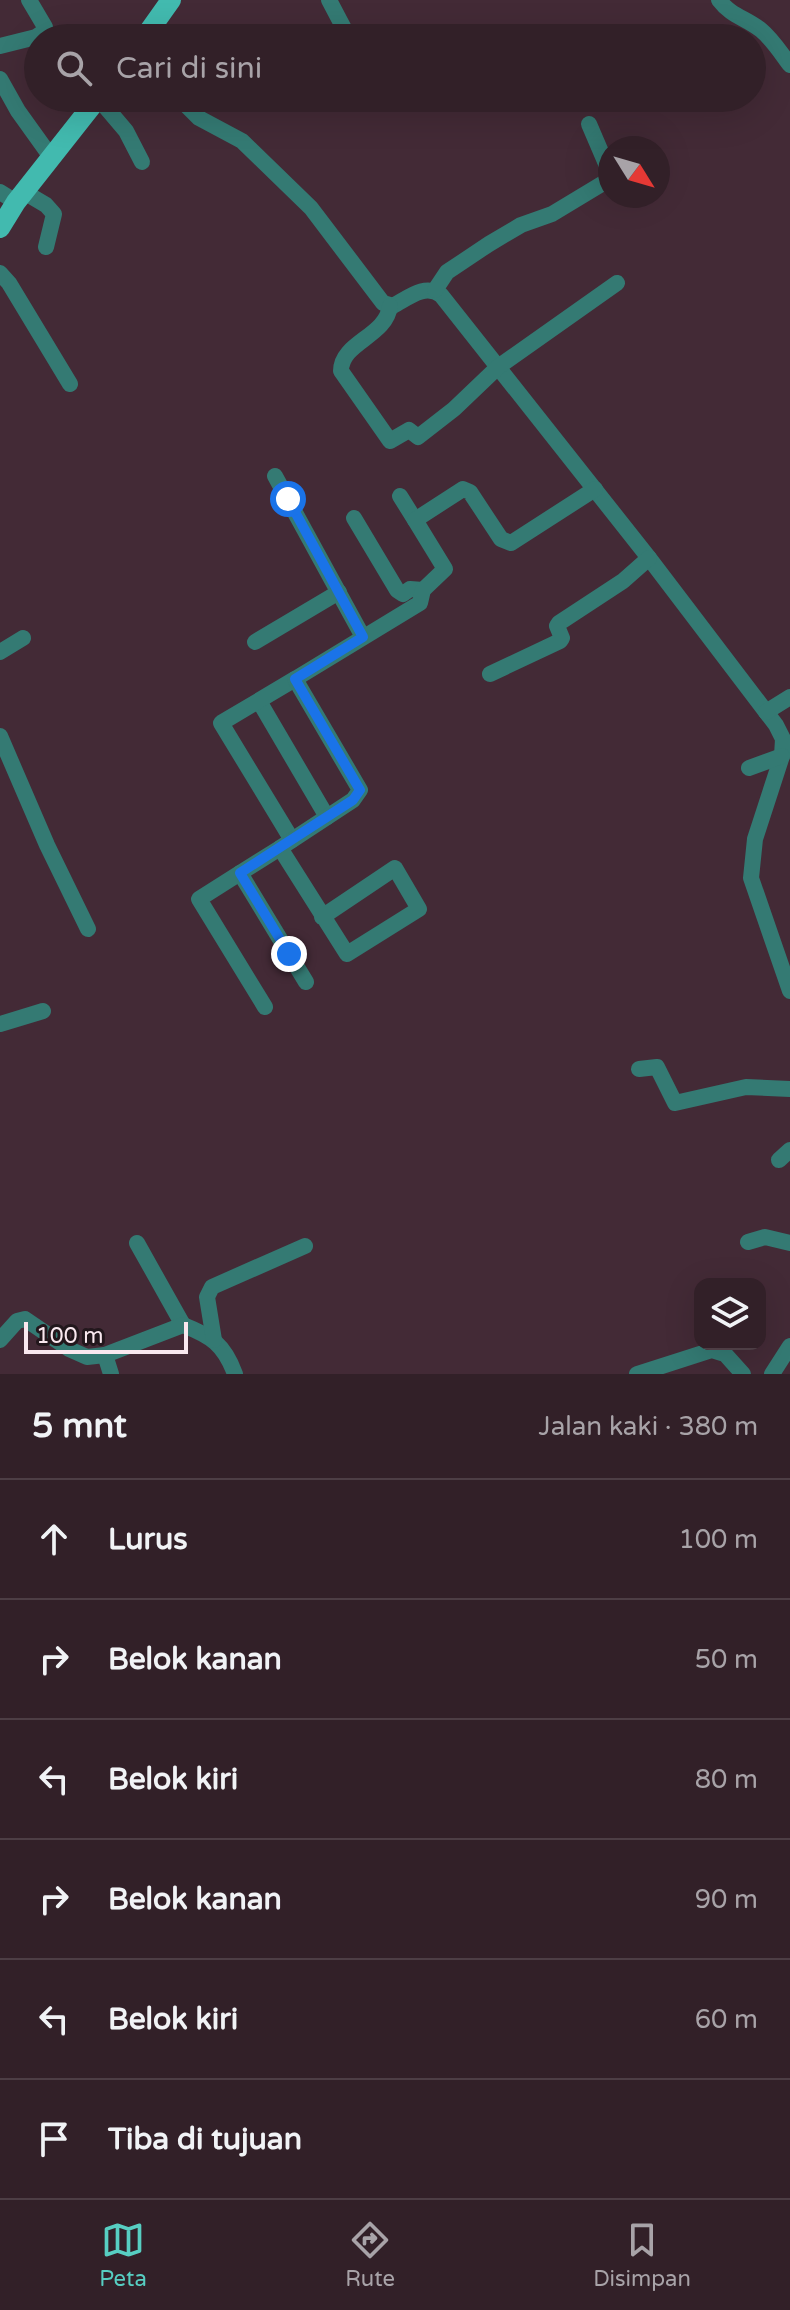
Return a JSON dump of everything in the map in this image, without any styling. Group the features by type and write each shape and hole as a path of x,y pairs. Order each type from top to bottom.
{"main road":[{"path":"154,24 171,0"},
{"path":"0,228 13,196 51,157 87,112"}],"street":[{"path":"29,0 42,24"},
{"path":"329,0 342,24"},
{"path":"719,0 730,14 750,24"},
{"path":"766,35 790,65"},
{"path":"0,46 24,40"},
{"path":"0,79 18,111 51,157"},
{"path":"110,112 126,131 142,162"},
{"path":"193,112 242,141 311,208 380,300 390,306"},
{"path":"589,124 598,146"},
{"path":"435,290 447,272 489,244 521,225 552,214 598,184"},
{"path":"13,196 46,205 54,214 46,247"},
{"path":"0,273 70,384"},
{"path":"617,283 498,367 420,436 409,430 389,441 341,371 347,354 382,327 390,306 426,289 435,290 498,367 595,489 766,712 783,739 782,756 755,839 751,878 790,991"},
{"path":"275,476 363,637"},
{"path":"415,520 463,489 470,492 501,539 511,543 595,489"},
{"path":"322,917 395,868 419,909 347,954 322,917 221,723 420,603 423,590 445,569 400,496"},
{"path":"354,518 409,609"},
{"path":"490,674 561,640 559,623 623,581 649,558"},
{"path":"397,590 403,594 410,589 423,590"},
{"path":"255,642 339,592"},
{"path":"0,652 23,638"},
{"path":"265,1007 199,899 353,800 360,790 295,679"},
{"path":"766,712 790,697"},
{"path":"259,701 327,817"},
{"path":"0,736 47,845 88,929"},
{"path":"749,768 782,756"},
{"path":"240,873 306,982"},
{"path":"0,1024 43,1011"},
{"path":"639,1069 657,1067 675,1103 746,1087 790,1089"},
{"path":"748,1242 765,1237 790,1243"},
{"path":"137,1243 183,1325 214,1340"},
{"path":"235,1374 214,1340 207,1297 212,1287 305,1246"},
{"path":"0,1340 17,1321 31,1320 69,1349 87,1357 105,1355 183,1325"},
{"path":"772,1374 790,1346"},
{"path":"637,1374 712,1350 725,1354 743,1374"},
{"path":"105,1355 111,1374"}],"route":[{"path":"288,499 363,637 295,679 360,790 353,800 240,873 289,954"}]}
